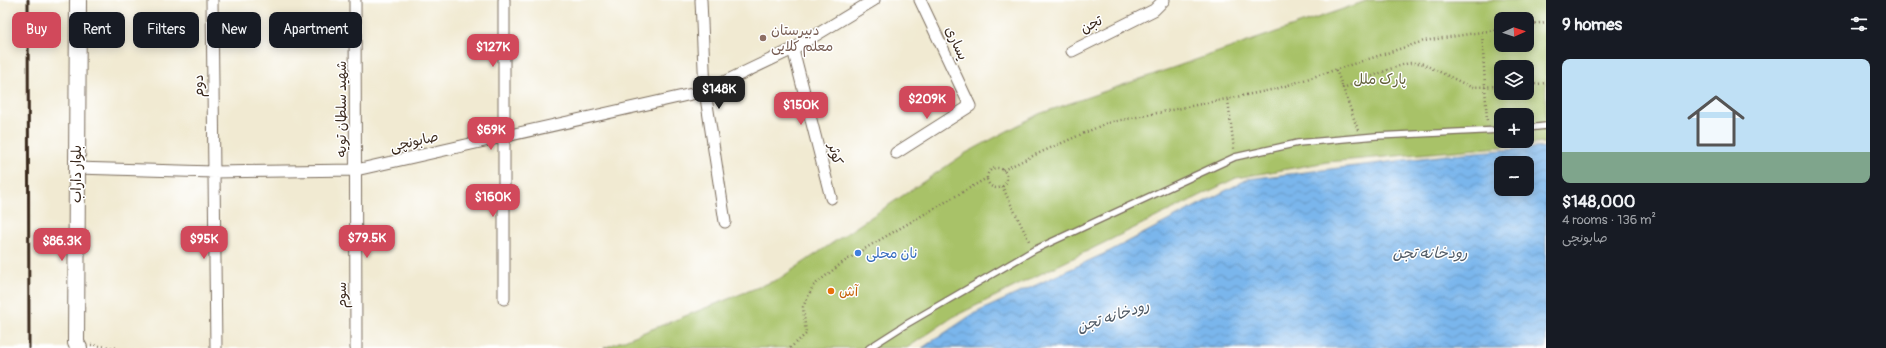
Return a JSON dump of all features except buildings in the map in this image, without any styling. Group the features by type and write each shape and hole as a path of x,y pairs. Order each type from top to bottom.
{"main road":[{"name":"بلوار داراب","path":"77,346 76,168 78,0"}],"street":[{"name":"دوم","path":"212,0 216,348"},
{"name":"شهید سلطان تویه","path":"355,0 356,170"},
{"path":"504,0 504,299"},
{"path":"701,0 705,91 725,222"},
{"name":"صابونچی","path":"76,168 214,172 356,170 705,91 793,49 874,0"},
{"name":"یساری","path":"896,153 970,106 920,0"},
{"name":"تجن","path":"1072,51 1154,10 1164,0"},
{"name":"کوثر","path":"793,49 831,198"},
{"name":"سوم","path":"356,170 356,348"}],"lane":[{"path":"1534,127 1546,126"},
{"path":"869,348 905,324 1034,250 1234,157 1298,143 1360,137 1494,130"}],"path":[{"path":"1534,24 1546,22"},
{"path":"789,348 806,334 803,307 813,286 842,263 877,241 987,178 991,170 997,168 1003,170 1107,123 1276,90 1424,41 1494,30"},
{"path":"1482,32 1487,131"},
{"path":"1343,88 1390,68 1409,63 1421,64 1471,87 1494,86"},
{"path":"1336,70 1360,137"},
{"path":"1534,85 1546,84"},
{"path":"1228,100 1234,157"},
{"path":"1002,186 1007,178 1003,170"},
{"path":"987,178 992,186 1002,186"},
{"path":"1002,186 1034,250"},
{"path":"77,346 117,348"}],"green space":[{"name":"پارک ملل","path":"1369,0 1546,0 1546,143 1534,144 1534,108 1494,108 1494,148 1327,162 1236,178 953,317 907,348 604,348 779,279 966,153 1039,114"}],"water":[{"name":"رودخانه تجن","path":"1546,147 1546,348 922,348 973,314 1110,251 1248,179 1464,153"}],"railway":[{"path":"28,0 29,348"}],"place":[{"name":"دبیرستان معلم کلایی","path":"763,38"},
{"name":"نان محلی","path":"858,253"},
{"name":"آش","path":"831,291"}]}
